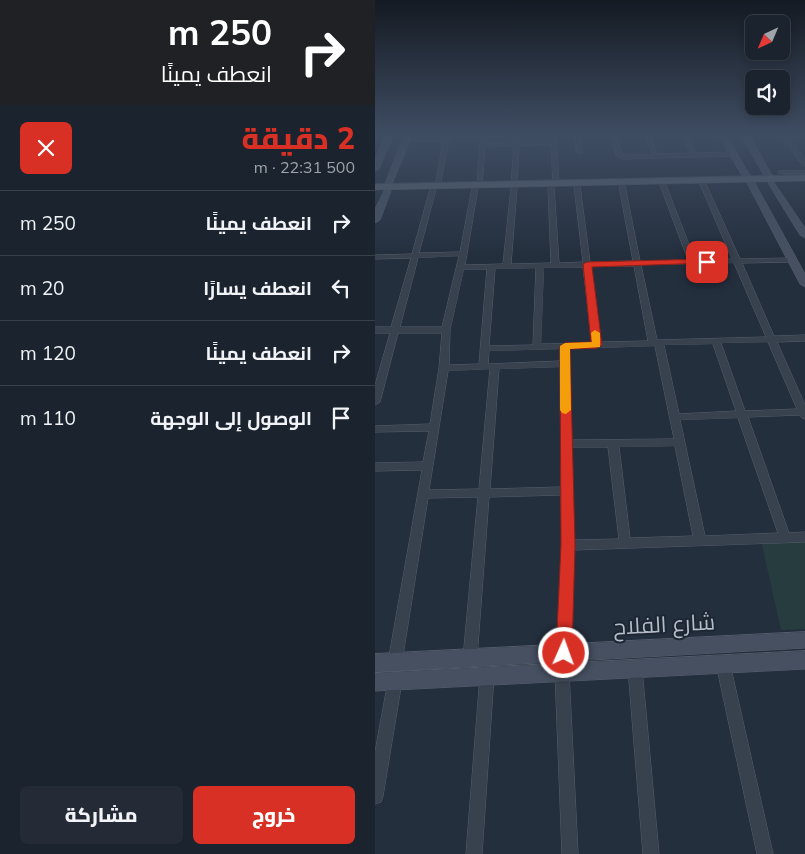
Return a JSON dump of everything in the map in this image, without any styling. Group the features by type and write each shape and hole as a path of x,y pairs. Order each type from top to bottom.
{"main road":[{"path":"771,181 805,178"},
{"path":"554,185 622,186 749,181"},
{"path":"375,189 749,181 805,182"}],"street":[{"path":"375,220 392,176"},
{"path":"375,402 438,176"},
{"path":"375,796 422,494 444,368 447,330 478,176"},
{"path":"507,266 515,176"},
{"path":"554,176 555,265"},
{"path":"746,176 805,284"},
{"path":"768,176 805,235"},
{"path":"675,417 804,414 703,184"},
{"path":"663,185 692,262"},
{"path":"577,186 597,345"},
{"path":"622,186 637,263 675,417 700,540"},
{"path":"375,257 463,254"},
{"path":"461,267 792,260"},
{"path":"537,347 540,265"},
{"path":"483,367 491,266"},
{"path":"375,330 447,330"},
{"path":"484,349 805,338"},
{"path":"716,341 785,538"},
{"path":"564,653 568,545 565,346"},
{"path":"444,368 565,364"},
{"path":"470,658 495,367"},
{"path":"375,429 433,427"},
{"path":"566,444 680,442"},
{"path":"613,443 625,543"},
{"path":"375,467 427,466"},
{"path":"422,494 567,491"},
{"path":"568,545 805,537"},
{"name":"شارع الفلاح","path":"375,682 395,672 470,658 805,640"},
{"name":"شارع الفلاح","path":"375,664 395,672 487,676 805,660"},
{"path":"723,664 765,854"},
{"path":"635,669 651,854"},
{"path":"562,672 570,854"},
{"path":"474,854 487,676"}],"green space":[{"path":"805,540 805,629 781,630 761,541"}],"slow traffic":[{"path":"566,410 565,346 597,345 595,333"}],"route":[{"path":"564,653 568,545 565,346 597,345 587,264 707,262"}]}
